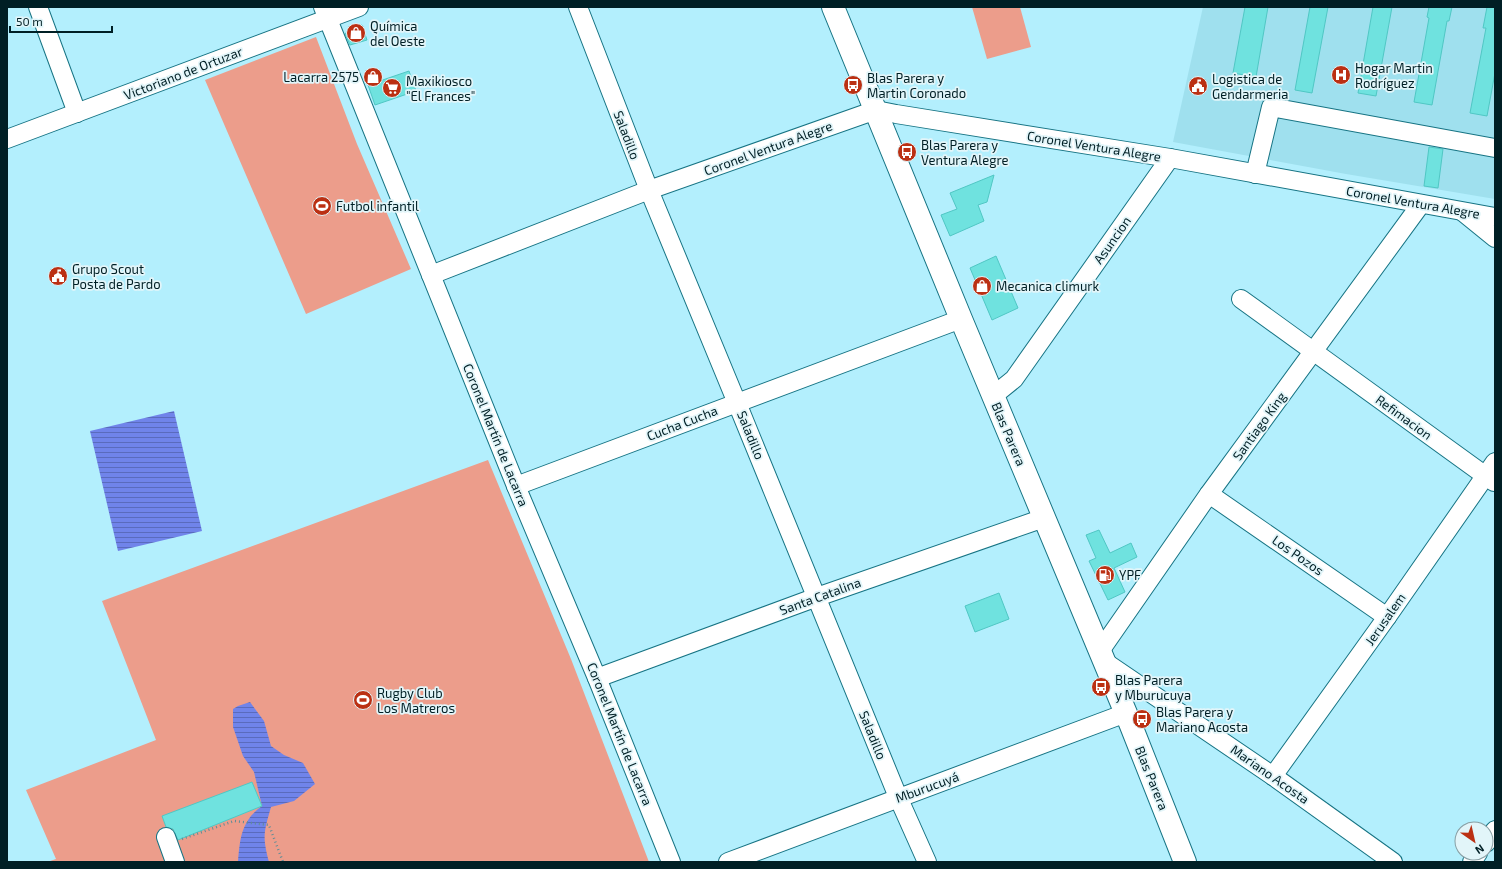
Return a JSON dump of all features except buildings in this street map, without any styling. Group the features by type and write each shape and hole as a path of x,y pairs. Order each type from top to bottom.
{"main road":[{"name":"Blas Parera","path":"833,7 961,319 1126,713 1185,862"}],"street":[{"path":"38,7 77,113"},
{"name":"Victoriano de Ortuzar","path":"7,139 77,113 326,13 358,7"},
{"name":"Saladillo","path":"578,7 649,190 926,862"},
{"name":"Coronel Martín de Lacarra","path":"326,13 516,486 597,678 671,862"},
{"path":"1255,174 1271,107 1495,148"},
{"name":"Coronel Ventura Alegre","path":"431,275 649,190 876,110 1170,158 1495,217"},
{"name":"Asuncion","path":"994,396 1014,379 1170,158"},
{"name":"Santiago King","path":"1102,657 1209,494 1421,204"},
{"path":"1463,212 1495,238"},
{"name":"Refimacion","path":"1241,299 1313,352 1492,474"},
{"name":"Cucha Cucha","path":"516,486 961,319"},
{"name":"Jerusalem","path":"1273,776 1387,616 1492,474"},
{"name":"Los Pozos","path":"1209,494 1387,616"},
{"name":"Santa Catalina","path":"597,678 817,597 1044,518"},
{"name":"Mariano Acosta","path":"1102,657 1393,862"},
{"name":"Mburucuyá","path":"728,862 898,797 1126,713"},
{"path":"167,840 174,862"}],"path":[{"path":"167,840 234,821 269,826 282,862"}],"shaded area":[{"path":"972,7 1020,7 1031,47 987,59"},
{"name":"Hogar Martin Rodríguez","path":"1203,7 1495,7 1495,199 1346,174 1173,142"},
{"name":"Futbol infantil","path":"316,37 357,144 411,269 306,314 205,80"},
{"name":"Rugby Club Los Matreros","path":"488,460 571,659 649,862 47,862 56,859 26,790 156,740 102,601"}],"water":[{"path":"174,411 202,531 118,551 90,431"},
{"path":"250,702 264,721 271,746 284,755 303,763 315,784 294,801 271,807 265,834 265,846 269,862 238,862 241,838 246,824 255,812 262,806 254,772 243,756 233,727 233,709"}],"place":[{"name":"Química del Oeste","path":"356,33"},
{"name":"Hogar Martin Rodríguez","path":"1341,75"},
{"name":"Lacarra 2575","path":"373,77"},
{"name":"Blas Parera y Martin Coronado","path":"853,85"},
{"name":"Logistica de Gendarmeria","path":"1198,86"},
{"name":"Maxikiosco \"El Frances\"","path":"392,88"},
{"name":"Blas Parera y Ventura Alegre","path":"907,152"},
{"name":"Futbol infantil","path":"322,206"},
{"name":"Grupo Scout Posta de Pardo","path":"58,276"},
{"name":"Mecanica climurk","path":"982,286"},
{"name":"YPF","path":"1105,575"},
{"name":"Blas Parera y Mburucuya","path":"1101,687"},
{"name":"Rugby Club Los Matreros","path":"363,700"},
{"name":"Blas Parera y Mariano Acosta","path":"1142,719"}]}
